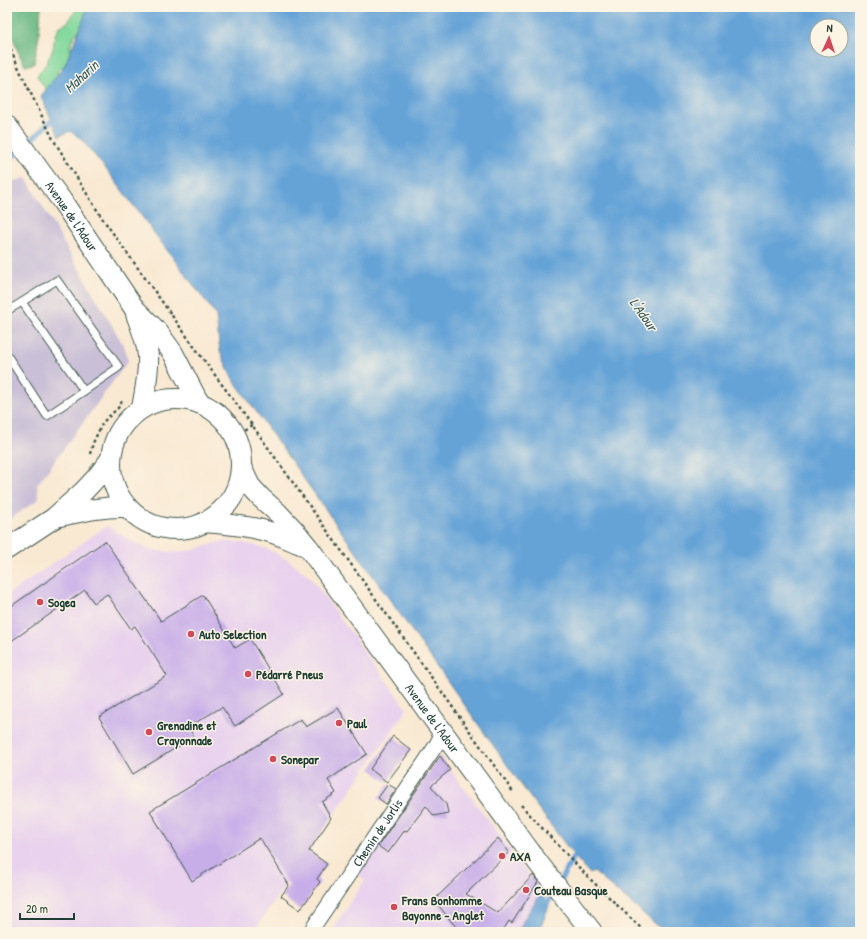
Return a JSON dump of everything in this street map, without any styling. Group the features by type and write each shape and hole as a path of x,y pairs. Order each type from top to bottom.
{"main road":[{"name":"Avenue de l'Adour","path":"8,128 62,200 134,308 157,331 173,353 199,403"},
{"name":"Avenue de l'Adour","path":"134,308 145,340 148,356 148,370 142,408"},
{"path":"170,399 199,403 220,416 228,425 234,436 240,451 241,467 238,484 230,500 219,513 205,522 189,528 172,529 154,526 139,518 126,507 117,493 111,477 110,460 113,444 120,430 130,418 142,408 156,402 170,399"},
{"path":"7,549 54,518 83,492 110,460"},
{"name":"Avenue de l'Adour","path":"241,467 250,486 278,513 308,547 561,894 592,932"},
{"path":"54,518 105,507 126,507"},
{"path":"205,522 261,530 308,547"}],"street":[{"name":"Chemin de Jorlis","path":"310,932 435,747 443,732"}],"lane":[{"path":"7,311 58,280 119,367 47,416 7,355"},
{"path":"22,302 84,391"}],"path":[{"path":"7,38 34,102 53,139 102,218 252,425 516,798"},
{"path":"93,444 103,422 118,408 126,396"},
{"path":"234,436 252,425"},
{"path":"521,804 554,842 645,932"}],"shaded area":[{"path":"26,178 125,348 128,361 37,485 39,499 7,521 7,183"},
{"path":"107,526 133,542 148,549 158,551 174,552 194,550 223,541 245,543 265,548 287,559 310,577 407,709 253,932 7,932 7,595"},
{"path":"440,756 542,892 516,932 331,932 365,880 358,874"}],"green space":[{"path":"7,7 41,7 39,36 34,64 25,66 15,45 10,30"},
{"path":"77,7 90,7 83,27 75,34 71,43 69,57 65,65 57,71 59,79 53,86 46,90 37,76 46,64 53,49 55,35 59,27 68,22"}],"water":[{"name":"L'Adour","path":"87,7 860,7 860,932 665,932 594,872 590,874 574,856 532,800 233,379 220,352 216,315 106,169 81,139 70,131 59,136 41,96 65,65"},
{"path":"542,892 549,906 539,932 518,932 525,918"}],"building":[{"path":"105,541 161,621 203,595 235,648 250,639 284,694 235,726 222,707 188,727 194,737 133,774 99,717 167,676 135,626 131,629 107,594 94,603 85,590 7,644 7,609"},
{"path":"338,708 367,754 328,780 336,793 322,802 331,818 309,851 327,864 317,879 320,882 300,910 281,896 289,885 260,838 192,881 150,811 301,719 306,727"},
{"path":"393,736 411,750 387,782 370,769"},
{"path":"440,756 450,770 431,786 446,804 448,813 434,816 426,806 407,831 405,830 388,853 378,846"},
{"path":"388,784 396,789 386,804 378,798"},
{"path":"498,838 509,852 466,894 498,913 533,875 538,882 512,923 509,921 502,932 460,932 434,900"}],"waterway":[{"name":"Maharin","path":"7,162 57,116"},
{"path":"559,883 574,856"},
{"path":"544,909 555,890"}],"place":[{"name":"Sogea","path":"40,602"},
{"name":"Auto Selection","path":"191,634"},
{"name":"Pédarré Pneus","path":"248,674"},
{"name":"Paul","path":"339,723"},
{"name":"Grenadine et Crayonnade","path":"149,732"},
{"name":"Sonepar","path":"273,759"},
{"name":"AXA","path":"502,856"},
{"name":"Couteau Basque","path":"526,890"},
{"name":"Frans Bonhomme Bayonne - Anglet","path":"394,907"}]}
